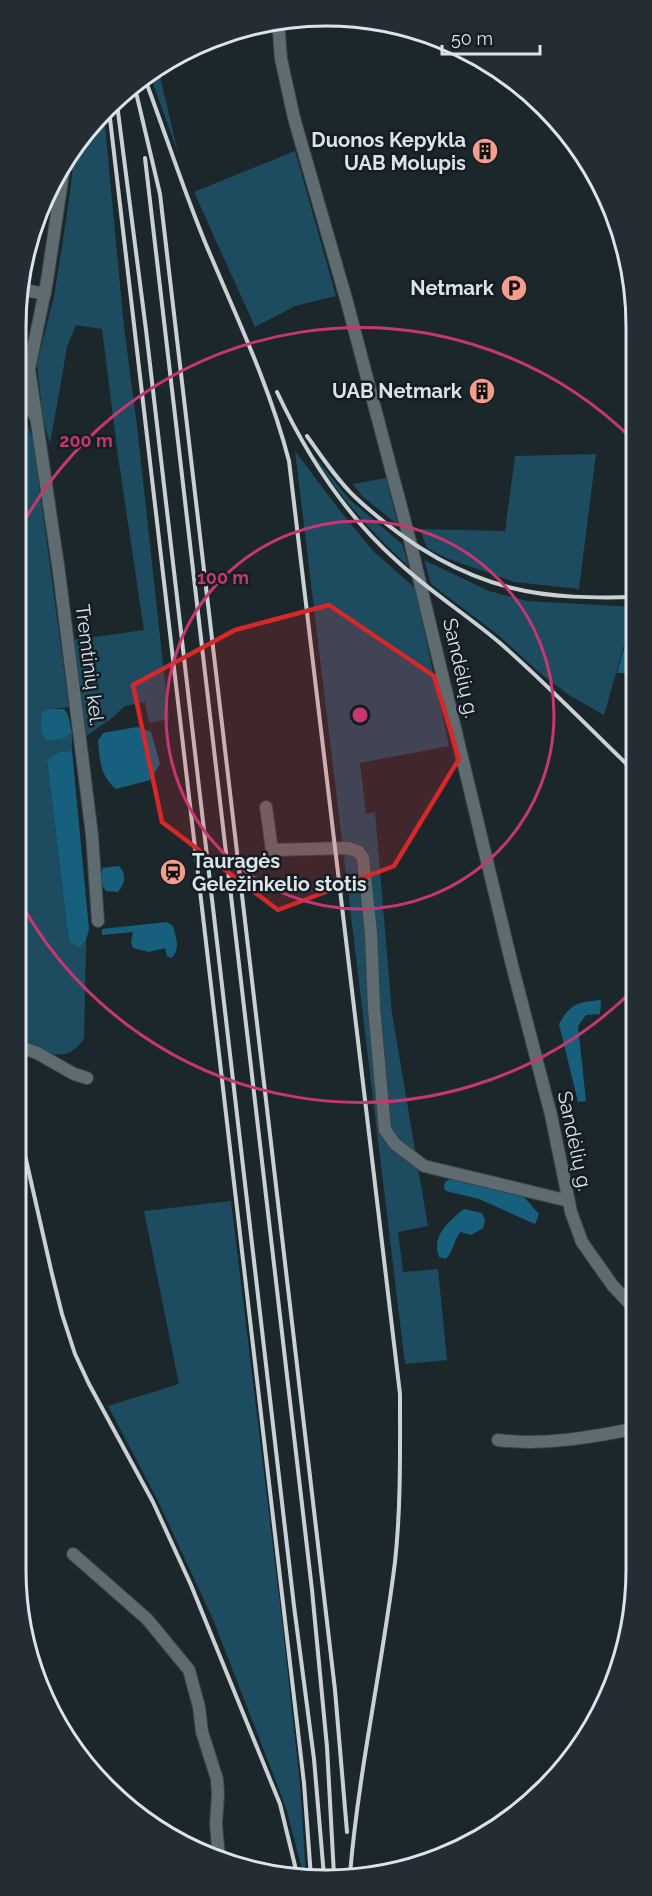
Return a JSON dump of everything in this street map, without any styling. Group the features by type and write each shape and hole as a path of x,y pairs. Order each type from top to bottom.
{"street":[{"name":"Sandėlių g.","path":"279,29 281,59 294,118 407,529 551,1115 569,1201 582,1242 613,1286 626,1300"},
{"name":"Tremtinių kel.","path":"26,376 45,294 62,184"},
{"path":"28,291 45,294"},
{"name":"Tremtinių kel.","path":"29,369 59,572 92,835 98,921"},
{"path":"26,407 35,416"},
{"path":"266,807 272,850 348,848 359,852 363,858 371,933 374,1008 385,1130 395,1144 424,1166 569,1201"},
{"path":"26,1049 74,1074 87,1078"},
{"path":"498,1440 544,1441 626,1430"},
{"path":"73,1554 147,1619 189,1670 200,1707 201,1732 217,1779 216,1824 218,1851"}],"highlighted area":[{"path":"329,605 434,676 459,759 394,866 278,910 162,822 133,685 235,630"}],"shaded area":[{"path":"160,76 178,153 152,81"},
{"path":"105,123 124,327 169,719 149,723 145,702 125,706 86,736 74,640 144,630 102,329 76,325 67,347 50,444 43,420 37,363 54,296 73,165"},
{"path":"295,151 336,296 295,306 255,327 194,192"},
{"path":"26,313 28,322 26,342"},
{"path":"26,421 33,440 69,707 51,709 65,738 72,733 72,751 59,752 47,760 69,942 79,948 86,940 84,1039 67,1053 59,1055 26,1041"},
{"path":"295,451 374,552 415,588 449,746 360,763 366,814 375,812 392,1014 428,1226 398,1232 403,1272 438,1269 447,1360 405,1364"},
{"path":"596,454 579,589 514,582 446,558 427,548 420,529 505,531 515,456"},
{"path":"314,456 349,499 402,544 409,567 358,514"},
{"path":"386,478 398,525 362,496 353,484"},
{"path":"424,560 489,591 527,601 626,606 626,638 604,715 569,695 541,674 497,634 431,584"},
{"path":"626,642 626,673 617,673"},
{"path":"64,709 68,715 72,733 65,738 46,741 41,728 42,712"},
{"path":"137,727 151,732 160,764 150,780 116,789 104,773 98,741 103,733"},
{"path":"72,751 89,929 86,940 79,948 69,942 47,760 59,752"},
{"path":"119,866 124,876 122,885 118,892 106,891 101,880 103,868"},
{"path":"167,922 173,926 177,943 176,951 171,958 167,956 165,948 149,952 133,948 131,942 133,932 102,935 102,929"},
{"path":"601,1000 600,1014 586,1015 578,1026 586,1101 578,1102 559,1024 567,1012 576,1005"},
{"path":"450,1179 523,1196 539,1214 535,1224 479,1199 446,1191 445,1182"},
{"path":"231,1201 283,1629 300,1784 306,1870 302,1870 287,1811 212,1617 157,1499 108,1406 179,1384 144,1211"},
{"path":"464,1209 482,1213 485,1220 483,1228 471,1235 460,1232 446,1259 439,1257 437,1242 439,1236 447,1224"}],"railway":[{"path":"147,85 199,226 263,379 289,461 400,1394 399,1499 395,1562 359,1796 350,1870"},
{"path":"136,93 160,194 335,1690 347,1832"},
{"path":"118,110 146,330 294,1606 314,1759 323,1870"},
{"path":"110,118 304,1783 310,1870"},
{"path":"145,158 312,1590 327,1747 334,1870"},
{"path":"277,392 314,461 360,524 422,583 500,643 552,690 626,763"},
{"path":"307,436 336,476 355,497 390,527 448,564 490,582 542,594 573,597 626,597"},
{"path":"26,1159 62,1314 75,1354 153,1502 191,1585 280,1804 296,1869"}],"place":[{"name":"Duonos Kepykla UAB Molupis","path":"485,151"},
{"name":"Netmark","path":"514,288"},
{"name":"UAB Netmark","path":"482,391"},
{"name":"Tauragės Geležinkelio stotis","path":"173,872"}]}
